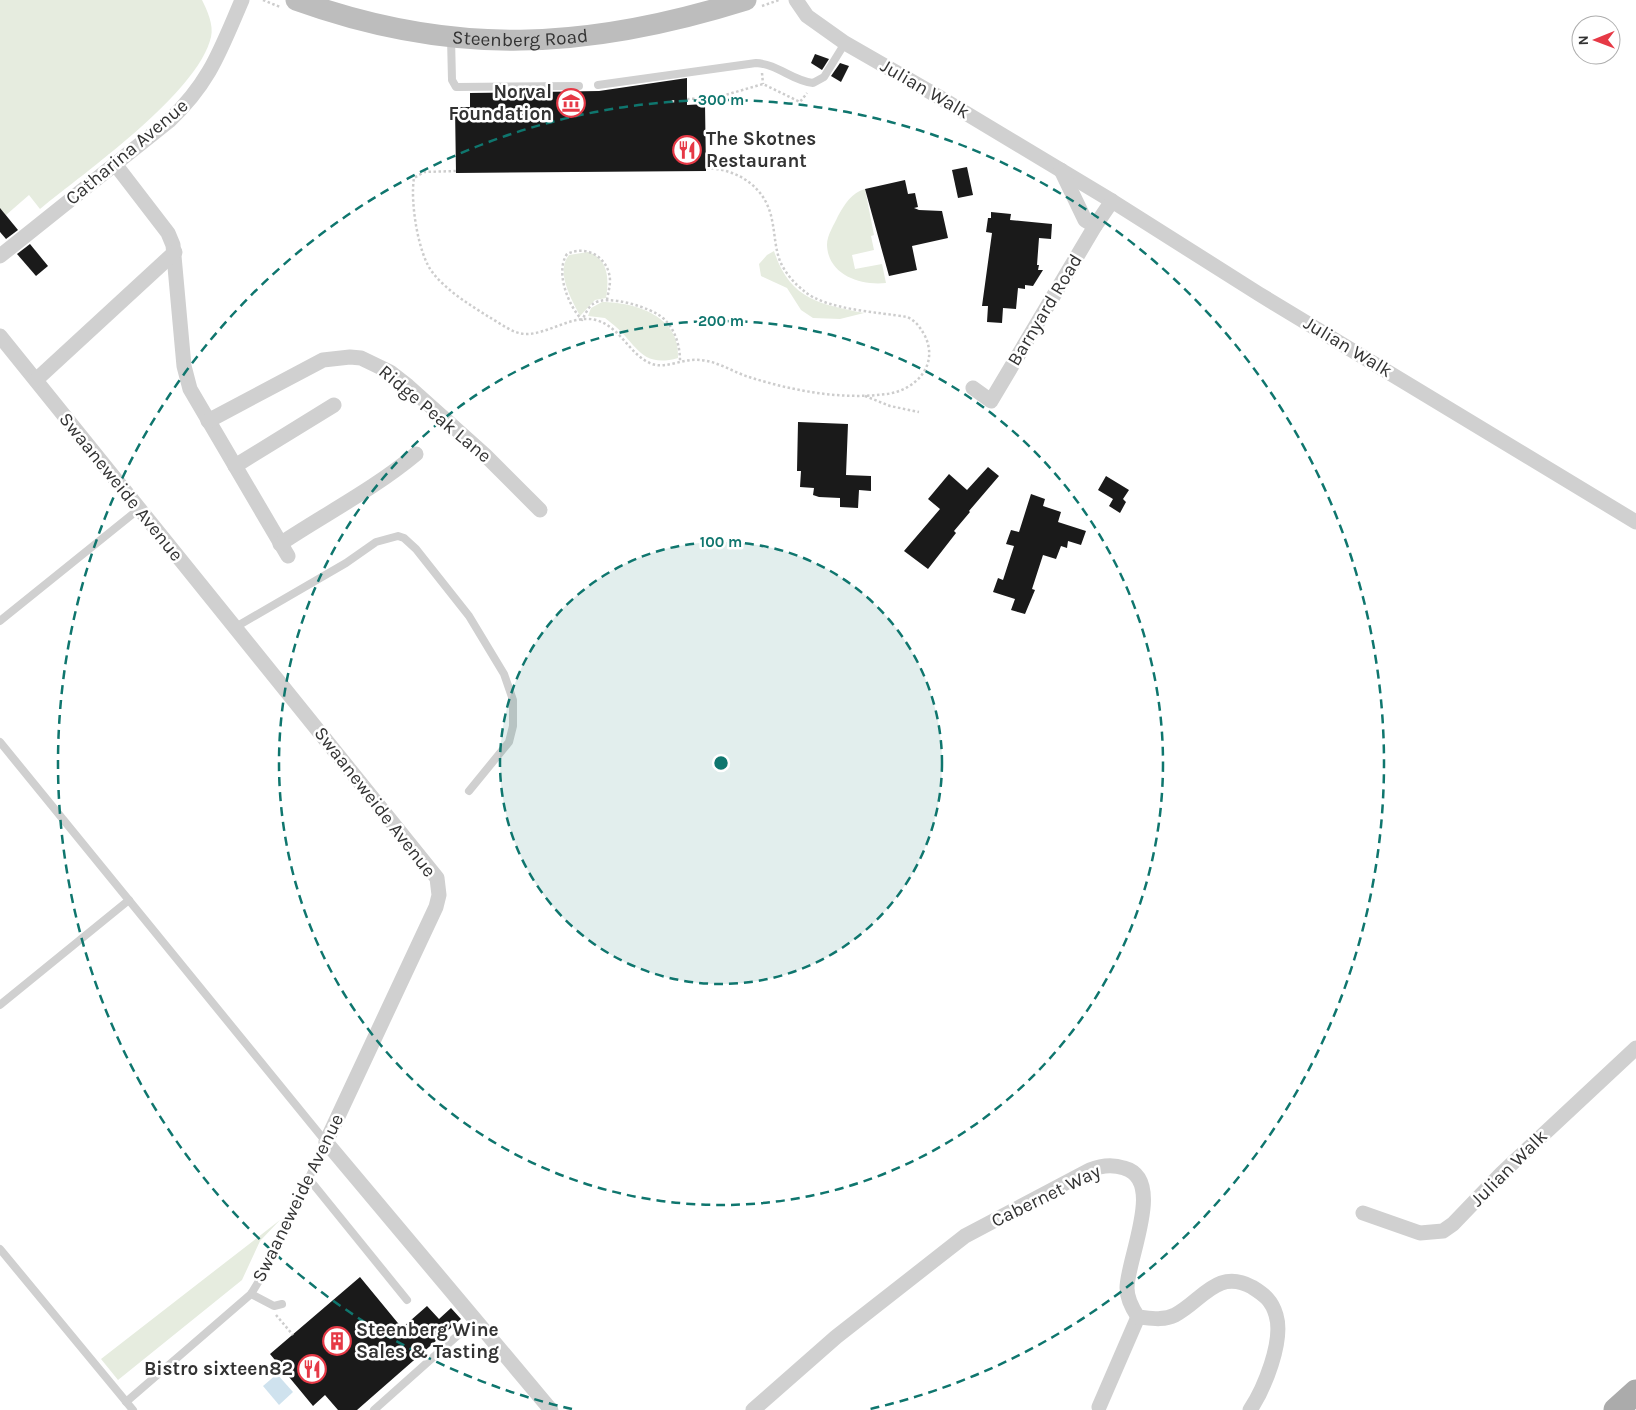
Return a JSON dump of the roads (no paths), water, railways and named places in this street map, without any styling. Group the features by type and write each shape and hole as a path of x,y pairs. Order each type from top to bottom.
{"main road":[{"name":"Steenberg Road","path":"296,0 354,20 451,38 500,42 570,38 673,21 746,0"},
{"path":"1616,1410 1636,1392"}],"street":[{"name":"Catharina Avenue","path":"0,256 169,121 196,93 219,55 242,0"},
{"name":"Julian Walk","path":"796,0 807,16 845,43 940,96 1259,294 1636,522"},
{"path":"115,164 168,234 174,252 186,377 190,389 284,550 342,504 383,481 416,454"},
{"path":"1061,170 1085,220 1095,226"},
{"name":"Barnyard Road","path":"974,388 991,401 1095,226 1112,201"},
{"path":"36,380 174,252"},
{"name":"Swaaneweide Avenue","path":"0,336 432,872 438,886 439,899 436,907 326,1142"},
{"name":"Ridge Peak Lane","path":"208,421 323,360 350,357 361,358 390,372 408,386 485,455 540,510"},
{"path":"235,466 334,405"},
{"name":"Julian Walk","path":"1363,1213 1420,1233 1443,1231 1453,1224 1502,1173 1636,1048"},
{"path":"326,1142 551,1410"},
{"name":"Cabernet Way","path":"753,1410 843,1332 966,1236 1101,1166 1128,1169 1136,1174 1144,1188 1143,1208 1127,1290 1132,1308 1138,1317"},
{"path":"1099,1407 1138,1317 1160,1319 1174,1316 1207,1290 1231,1281 1244,1283 1266,1296 1273,1305 1278,1331 1267,1376 1254,1409"}],"lane":[{"path":"451,38 452,80 456,87 578,86"},
{"path":"598,85 756,63 776,66 801,80 813,83 824,77 845,43"},
{"path":"0,621 139,510"},
{"path":"234,628 346,563 376,542 398,536 404,538 416,549 469,616 504,674 513,700 513,726 508,742 469,791"},
{"path":"0,742 326,1142"},
{"path":"0,1005 130,900"},
{"name":"Swaaneweide Avenue","path":"126,1402 251,1294 262,1276 326,1142"},
{"path":"309,1178 407,1300"},
{"path":"0,1250 133,1410"},
{"path":"251,1294 278,1305"},
{"path":"374,1410 475,1320"}],"water":[{"path":"277,1374 293,1392 279,1405 263,1386"}],"place":[{"name":"Norval Foundation","path":"571,103"},
{"name":"The Skotnes Restaurant","path":"687,150"},
{"name":"Steenberg Wine Sales & Tasting","path":"337,1341"},
{"name":"Bistro sixteen82","path":"312,1369"}]}
